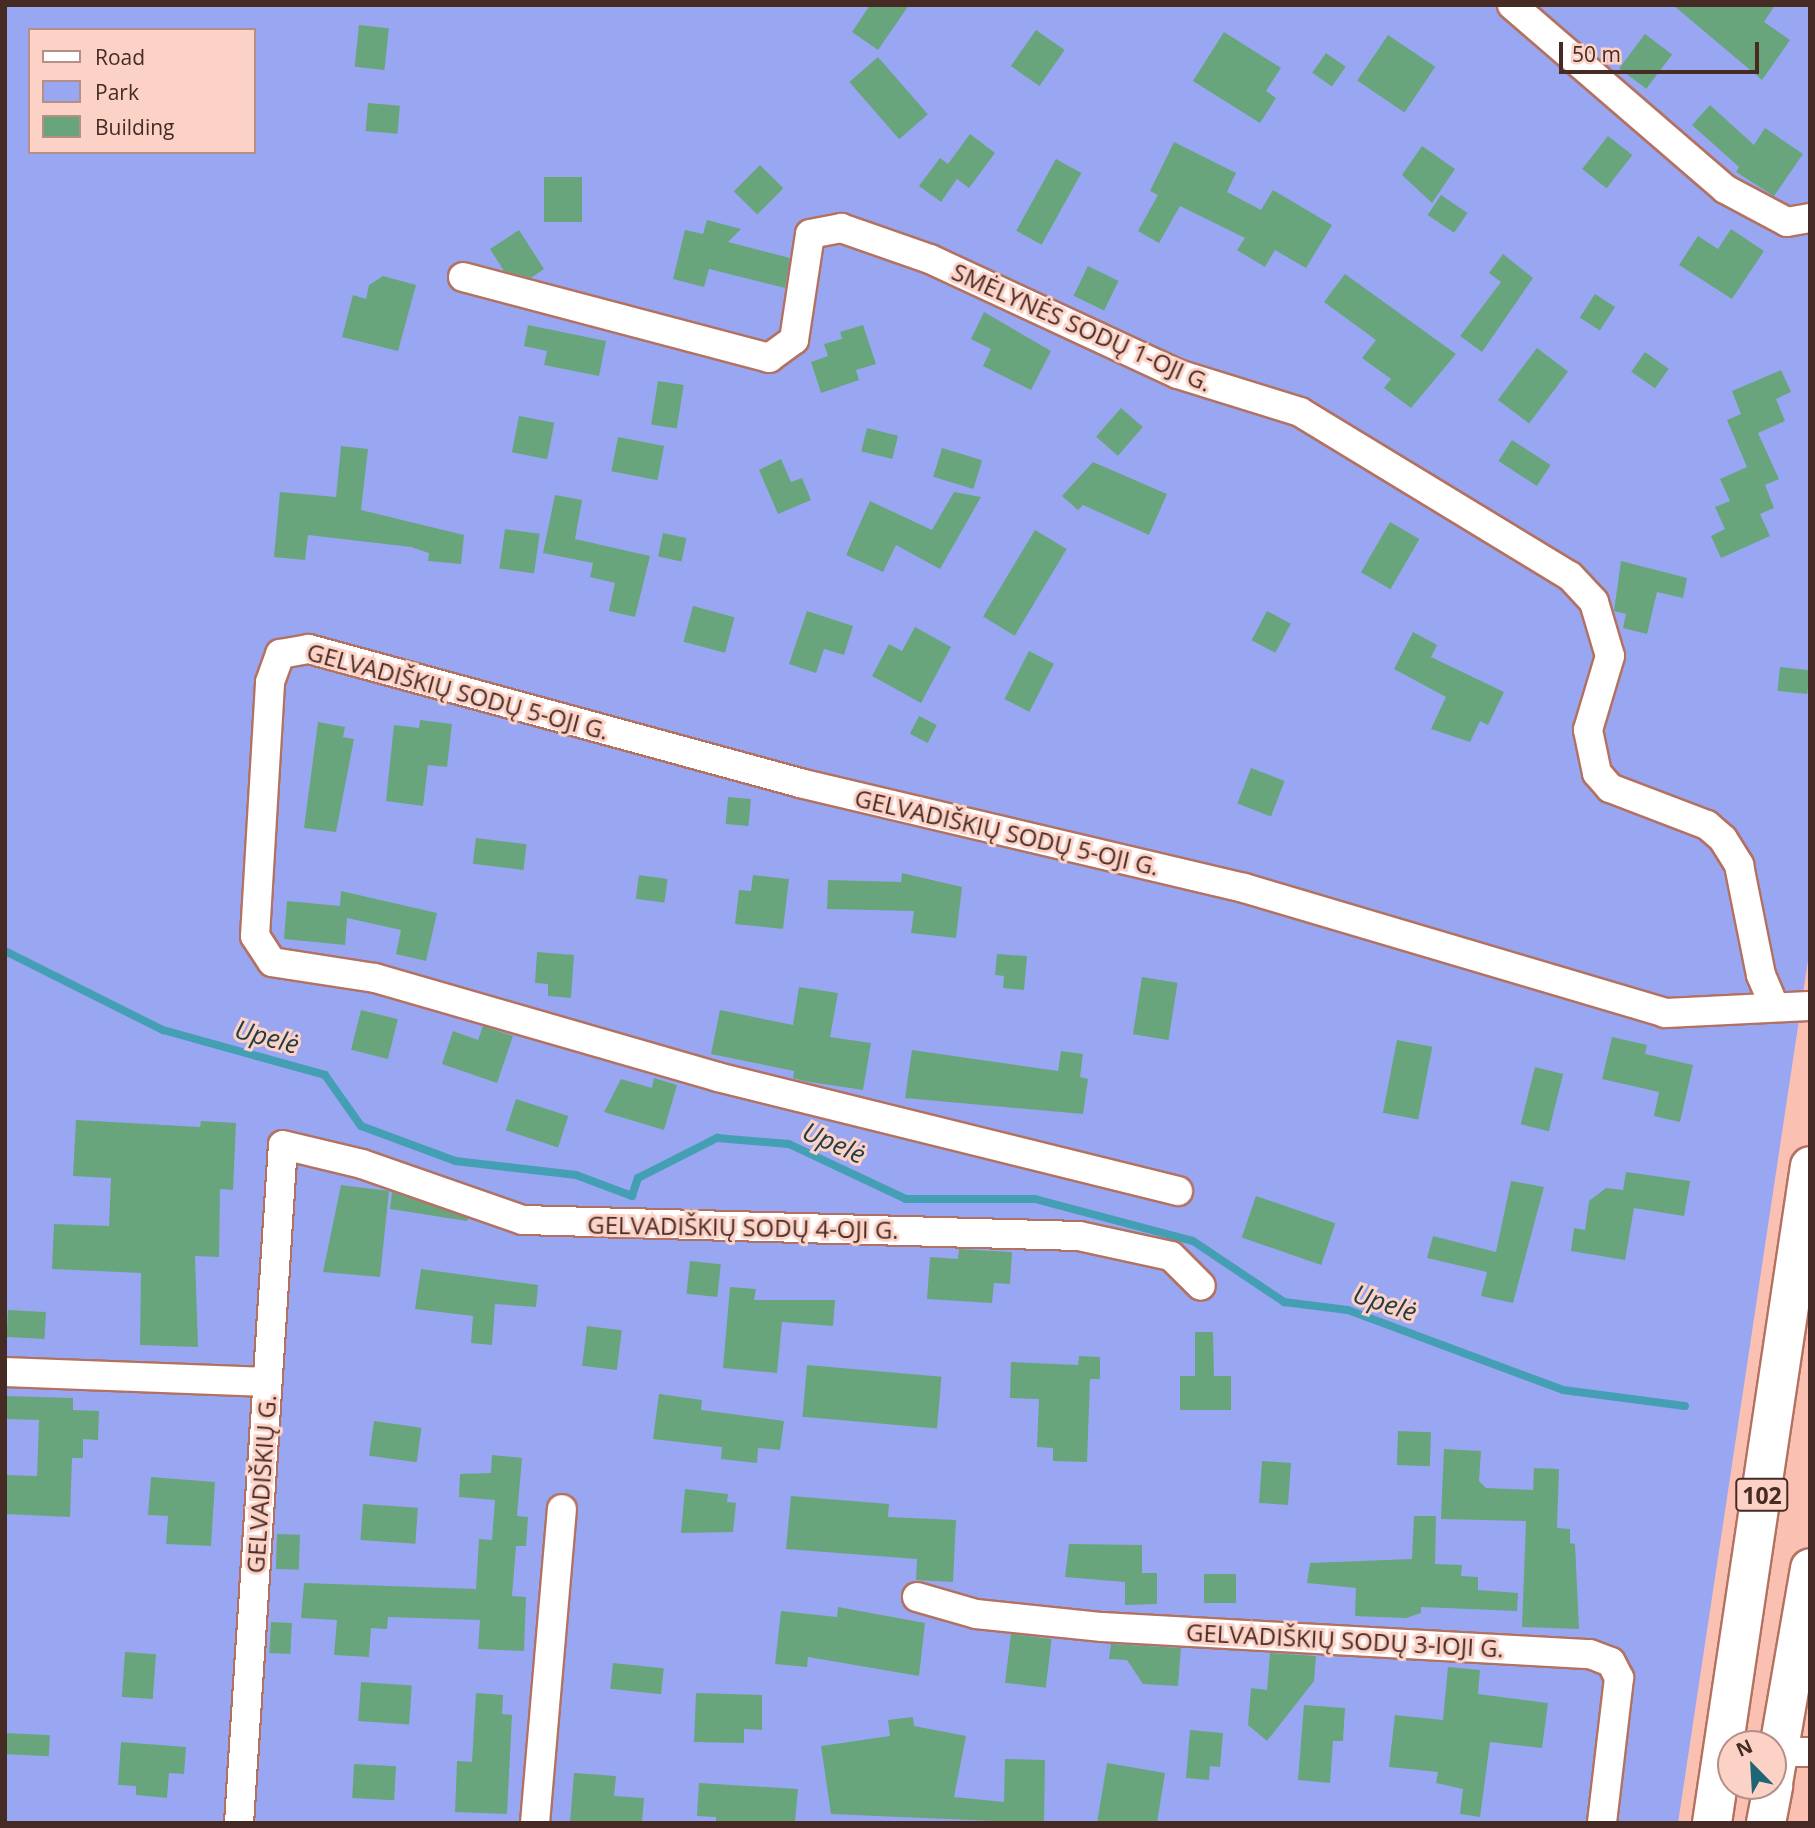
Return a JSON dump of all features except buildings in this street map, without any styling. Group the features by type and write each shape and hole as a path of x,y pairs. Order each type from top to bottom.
{"main road":[{"name":"102","path":"1712,1823 1810,1166"},
{"path":"1787,1738 1810,1568"},
{"path":"1766,1823 1773,1800"}],"street":[{"path":"1512,5 1725,189 1787,222 1810,218"},
{"name":"SMĖLYNĖS SODŲ 1-OJI G.","path":"463,277 769,358 794,340 810,234 841,228 942,264 1178,374 1300,412 1570,576 1594,602 1610,656 1588,730 1597,774 1609,788 1707,825 1723,839 1739,865 1761,975 1774,1005"},
{"name":"GELVADIŠKIŲ SODŲ 5-OJI G.","path":"1178,1191 718,1077 376,978 272,962 255,936 270,682 280,654 309,649 800,783 1244,888 1665,1013 1774,1005 1810,1006"},
{"name":"GELVADIŠKIŲ SODŲ 4-OJI G.","path":"284,1145 362,1164 523,1220 1079,1236 1171,1256 1200,1286"},
{"name":"GELVADIŠKIŲ G.","path":"239,1823 284,1145"},
{"path":"5,1373 267,1382"},
{"path":"535,1823 562,1509"},
{"name":"GELVADIŠKIŲ SODŲ 3-IOJI G.","path":"917,1597 976,1614 1102,1627 1590,1654 1611,1662 1619,1678 1602,1823"}],"green space":[{"path":"5,5 1810,5 1810,947 1678,1823 5,1823"}],"waterway":[{"name":"Upelė","path":"5,951 163,1030 325,1075 361,1126 455,1161 576,1175 632,1196 638,1178 717,1138 789,1144 906,1199 1035,1199 1193,1241 1284,1302 1348,1310 1563,1390 1685,1406"}]}
